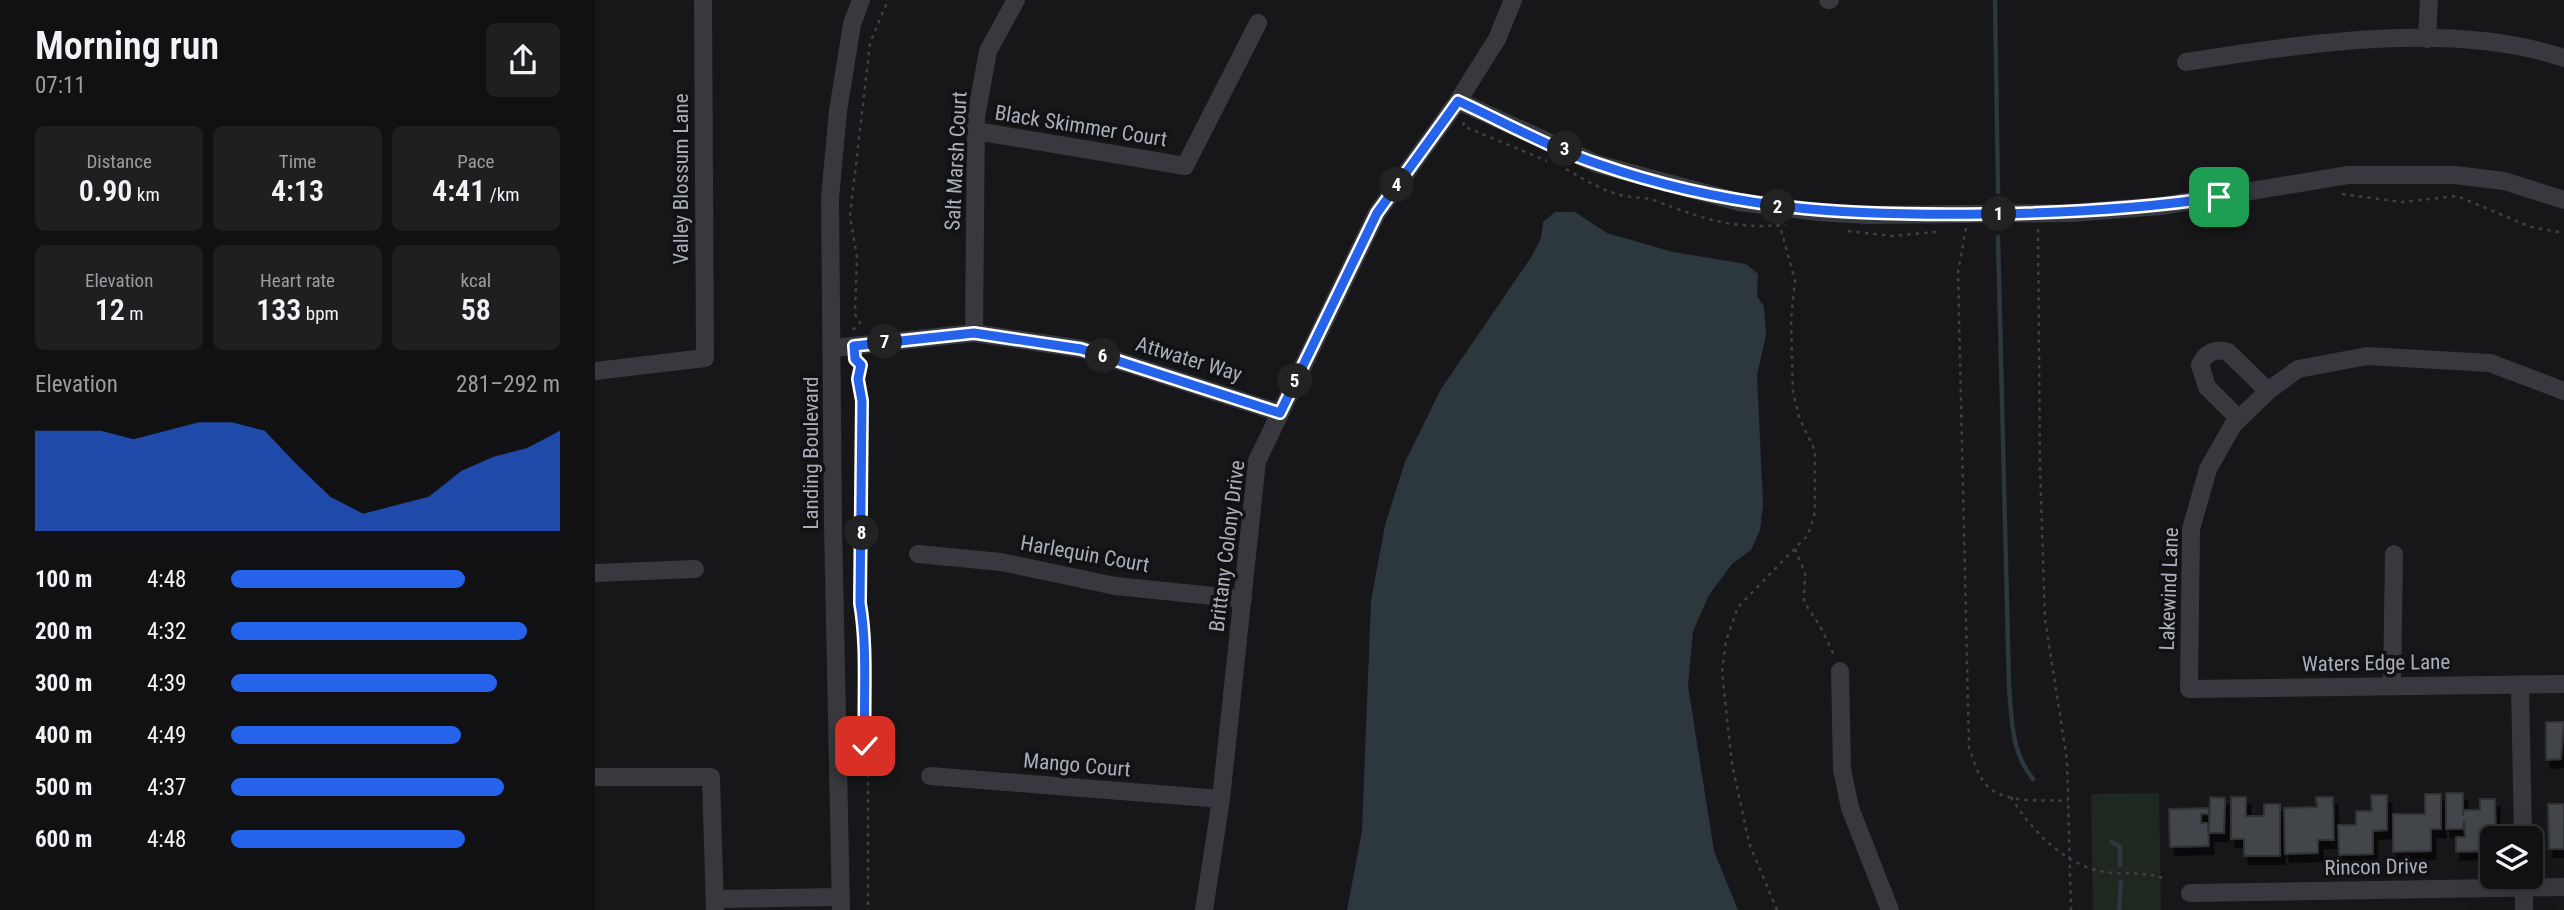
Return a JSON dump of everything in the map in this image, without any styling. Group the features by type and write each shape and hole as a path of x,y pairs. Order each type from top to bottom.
{"street":[{"name":"Valley Blossum Lane","path":"595,370 705,358 703,0"},
{"name":"Landing Boulevard","path":"841,903 833,526 834,348 830,198 838,111 852,24 861,0"},
{"name":"Salt Marsh Court","path":"974,333 976,131 988,51 1016,0"},
{"name":"Brittany Colony Drive","path":"1204,910 1221,799 1257,461 1377,213 1465,104 1513,0"},
{"path":"2427,39 2429,0"},
{"name":"Black Skimmer Court","path":"976,131 1185,166 1258,23"},
{"path":"2186,62 2342,40 2427,39 2540,50 2564,58"},
{"path":"1465,104 1597,164 1739,202 1775,207 1867,215 2071,213 2161,206 2348,175 2455,175 2504,181 2564,200"},
{"name":"Attwater Way","path":"834,348 974,333 1081,349 1280,413"},
{"path":"2239,419 2203,382 2200,365 2206,355 2220,350 2228,352 2268,391"},
{"name":"Lakewind Lane","path":"2189,689 2191,529 2208,469 2239,419 2268,391 2298,369 2367,356 2490,363 2564,391"},
{"name":"Harlequin Court","path":"918,554 1001,562 1115,586 1243,598"},
{"path":"2392,685 2394,554"},
{"path":"595,573 695,569"},
{"path":"1840,671 1842,769 1850,808 1890,910"},
{"name":"Waters Edge Lane","path":"2189,689 2564,684"},
{"path":"2520,685 2523,826"},
{"name":"Mango Court","path":"930,776 1221,799"},
{"path":"595,777 711,777 715,904 841,903"},
{"name":"Rincon Drive","path":"2190,893 2480,883"},
{"name":"Rincon Drive","path":"2543,884 2564,887"},
{"path":"2524,889 2524,910"}],"path":[{"path":"868,910 868,786 862,680 865,634 860,603 862,401 858,379 861,365 855,359 853,329 860,323 855,314 857,257 850,216 870,43 888,0"},
{"path":"1465,104 1464,126 1549,161"},
{"path":"1560,166 1594,186 1623,195 1655,200 1711,222 1746,228 1790,225"},
{"path":"2340,193 2402,202 2457,196 2531,227 2564,233"},
{"path":"1775,207 1795,281 1791,320 1793,392 1798,417 1815,451 1813,526 1795,549 1738,607 1725,641 1722,672 1733,764 1749,843 1777,910"},
{"path":"2048,226 2038,226 2040,467 2045,620 2063,718 2071,910"},
{"path":"1954,230 1977,227"},
{"path":"1966,228 1958,272 1969,748 1983,781 2010,797 2021,800 2068,801"},
{"path":"1841,231 1892,236 1941,231"},
{"path":"1795,549 1805,573 1804,602 1821,626 1840,671"},
{"path":"2010,797 2025,821 2070,859 2111,873 2133,872 2162,878"}],"shaded area":[{"path":"1555,212 1575,212 1607,233 1673,252 1746,264 1758,274 1757,296 1764,307 1766,335 1757,375 1763,504 1760,530 1751,550 1732,564 1709,595 1693,631 1688,686 1714,851 1738,910 1347,910 1362,831 1371,601 1385,525 1405,462 1441,389 1532,256 1541,238 1543,222"},
{"path":"2159,793 2161,910 2093,910 2091,794"}],"building":[{"path":"2546,722 2564,722 2561,759 2546,760"},
{"path":"2446,793 2463,793 2463,815 2464,810 2480,810 2480,799 2495,799 2496,826 2480,826 2480,851 2456,852 2456,837 2465,837 2464,820 2463,829 2446,829"},
{"path":"2425,794 2441,794 2441,829 2431,829 2431,851 2393,852 2393,814 2425,814"},
{"path":"2371,795 2387,795 2387,830 2373,831 2373,854 2339,855 2338,825 2356,825 2356,811 2372,811"},
{"path":"2210,797 2225,798 2224,833 2209,833"},
{"path":"2231,797 2246,797 2246,816 2264,816 2264,804 2280,804 2280,856 2244,856 2244,839 2231,839"},
{"path":"2316,797 2333,797 2334,840 2318,840 2318,853 2285,854 2284,808 2317,807"},
{"path":"2548,804 2564,804 2564,849 2549,849"},
{"path":"2209,808 2209,814 2201,814 2201,823 2208,823 2209,846 2170,847 2169,809"}],"waterway":[{"path":"1995,0 1998,192"},
{"path":"1998,237 2009,687 2017,747 2020,758 2033,779"},
{"path":"2112,842 2120,847 2120,865"},
{"path":"2119,910 2121,882"}],"route":[{"path":"865,746 862,680 865,634 860,603 862,401 858,379 861,365 855,359 854,346 974,333 1081,349 1280,413 1377,213 1458,101 1597,164 1739,202 1819,212 1907,215 2071,213 2161,206 2219,197"}]}
